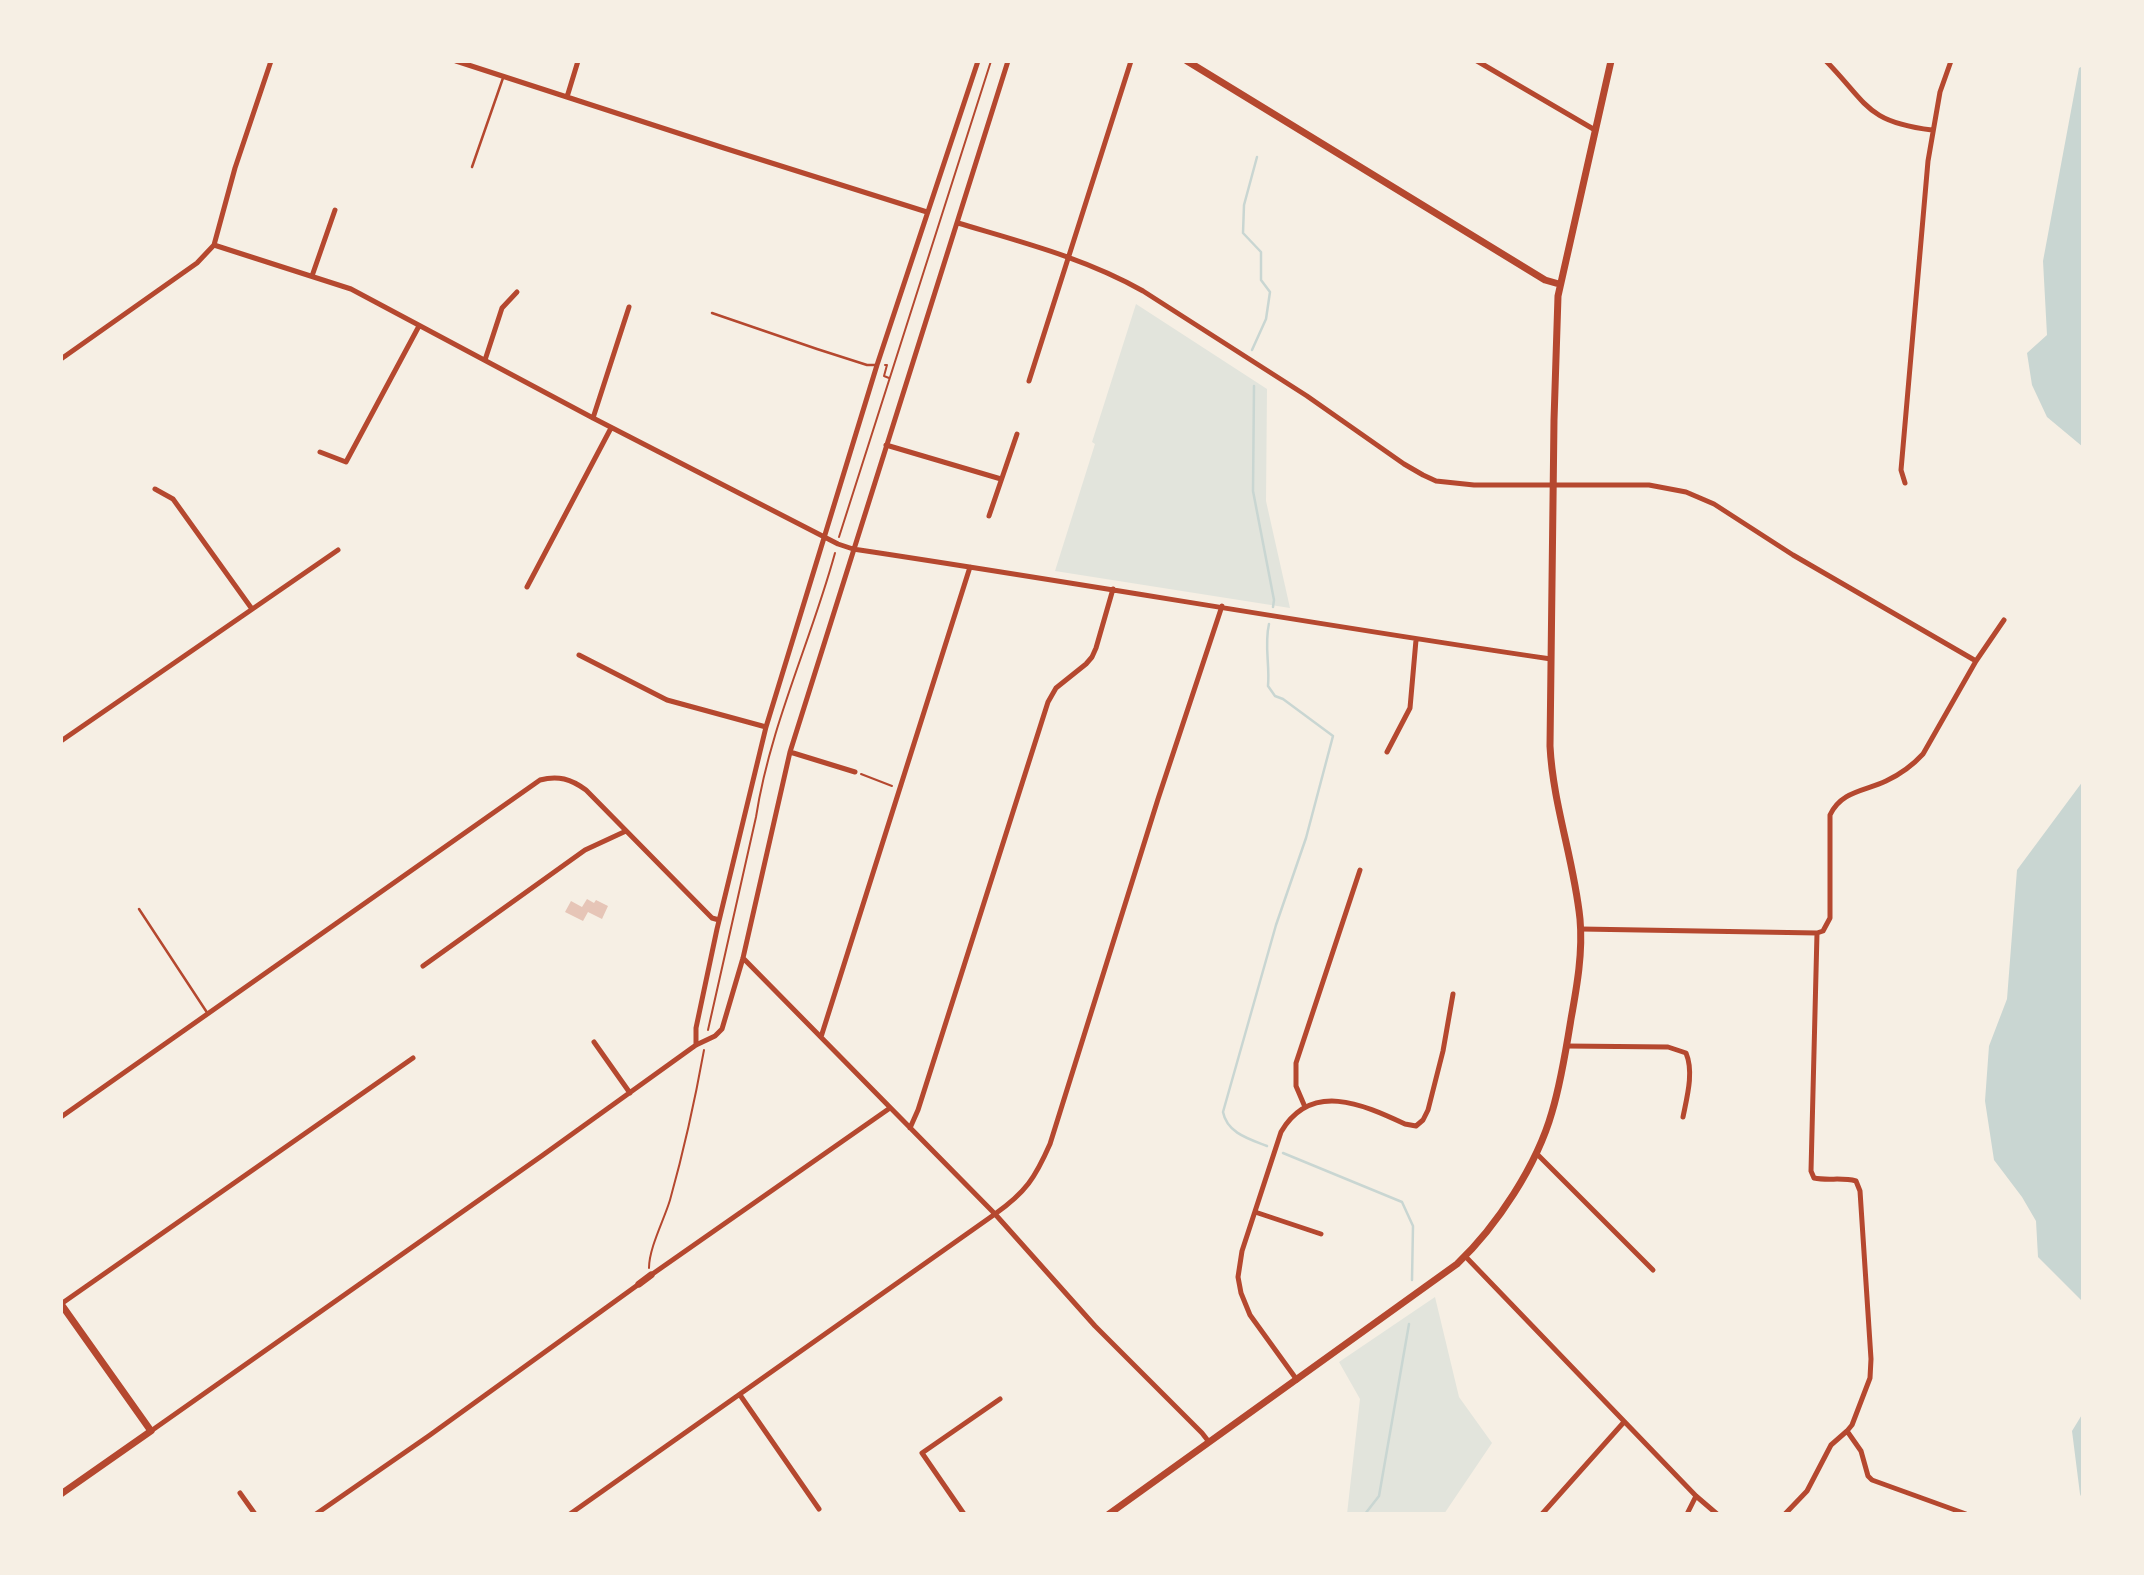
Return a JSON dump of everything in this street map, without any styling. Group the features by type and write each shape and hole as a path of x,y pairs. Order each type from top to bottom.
{"street":[{"path":"61,359 197,263 214,245 235,168 271,61"},
{"path":"456,61 928,212"},
{"path":"567,97 578,61"},
{"path":"696,1045 696,1028 719,920 766,727 877,365 978,61"},
{"path":"61,1494 722,1029 743,958 790,752 1008,61"},
{"path":"1028,381 1131,61"},
{"path":"1187,61 1545,280 1559,284"},
{"path":"1477,61 1595,130"},
{"path":"1109,1514 1441,1277 1465,1256 1501,1211 1536,1153 1552,1114 1578,972 1581,929 1551,756 1555,348 1559,284 1611,61"},
{"path":"1826,61 1862,103 1877,115 1902,126 1932,130"},
{"path":"1905,483 1901,470 1932,130 1940,92 1951,61"},
{"path":"312,276 335,210"},
{"path":"957,223 1068,256 1115,275 1307,396 1404,464 1436,481 1474,485 1649,485 1670,488 1703,499 1976,662"},
{"path":"214,245 351,289 611,428 824,538 853,549 1416,640 1551,659"},
{"path":"485,360 502,308 517,292"},
{"path":"593,418 629,307"},
{"path":"320,452 346,462 419,326"},
{"path":"527,587 611,428"},
{"path":"989,516 1017,434"},
{"path":"886,445 1001,479"},
{"path":"155,489 173,499 252,609"},
{"path":"61,741 338,550"},
{"path":"821,1037 970,566"},
{"path":"909,1128 918,1110 1048,702 1056,688 1092,657 1113,589"},
{"path":"570,1514 1023,1192 1040,1167 1050,1144 1158,799 1222,607"},
{"path":"1581,929 1817,933 1823,930 1830,918 1830,815 1835,805 1853,793 1885,782 1912,766 1923,754 1976,662 2004,620"},
{"path":"1387,752 1410,708 1416,640"},
{"path":"579,655 667,701 766,727"},
{"path":"790,752 855,772"},
{"path":"61,1117 540,780 555,777 570,780 586,790 668,876 712,918 719,920"},
{"path":"423,966 585,850 626,831"},
{"path":"1305,1107 1296,1086 1296,1063 1360,870"},
{"path":"1785,1514 1807,1491 1831,1446 1852,1425 1870,1378 1871,1334 1860,1192 1856,1181 1822,1180 1814,1178 1811,1171 1817,933"},
{"path":"743,958 995,1214 1095,1326 1209,1442"},
{"path":"1297,1380 1250,1315 1241,1293 1238,1276 1240,1260 1281,1132 1292,1116 1305,1107 1324,1100 1342,1101 1416,1126 1428,1110 1443,1051 1453,994"},
{"path":"594,1042 630,1093"},
{"path":"1566,1046 1668,1047 1686,1053 1690,1062 1684,1117"},
{"path":"151,1431 61,1304 413,1058"},
{"path":"316,1514 890,1108"},
{"path":"1536,1153 1653,1270"},
{"path":"1255,1212 1321,1234"},
{"path":"1465,1256 1696,1496 1717,1514"},
{"path":"740,1395 819,1509"},
{"path":"964,1514 922,1453 1000,1399"},
{"path":"1542,1514 1624,1422"},
{"path":"1847,1432 1861,1451 1868,1476 1872,1480 1966,1514"},
{"path":"240,1493 255,1514"},
{"path":"1687,1514 1696,1496"},
{"path":"1935,1514 1936,1505"}],"lane":[{"path":"472,167 503,77"},
{"path":"712,313 867,365 877,365"},
{"path":"139,909 208,1014"}],"path":[{"path":"839,539 991,61"},
{"path":"877,365 887,365 884,376 890,378"},
{"path":"708,1031 760,792 793,680 835,554"},
{"path":"855,772 900,789"},
{"path":"651,1275 649,1264 683,1154 704,1052"}],"shaded area":[{"path":"2083,66 2083,447 2047,417 2032,385 2027,353 2047,335 2043,261 2079,68"},
{"path":"1136,304 1267,389 1266,501 1290,608 1055,571"},
{"path":"2083,781 2083,1302 2038,1257 2036,1221 1994,1160 1985,1101 1989,1046 2007,999 2017,870"},
{"path":"1435,1297 1459,1397 1492,1443 1444,1514 1347,1514 1360,1399 1339,1362"},
{"path":"2083,1413 2083,1501 2072,1431"}],"building":[{"path":"587,899 608,906 602,919 588,912 583,921 565,912 571,901 582,907"}],"waterway":[{"path":"1252,350 1266,319 1270,292 1261,280 1261,252 1243,233 1244,205 1257,157"},
{"path":"1254,386 1253,491 1274,600 1273,607"},
{"path":"1267,1146 1234,1130 1223,1112 1276,925 1306,838 1333,736 1275,696 1268,686 1269,624"},
{"path":"1283,1153 1402,1202 1413,1226 1412,1280"},
{"path":"1365,1514 1379,1496 1409,1324"}]}
